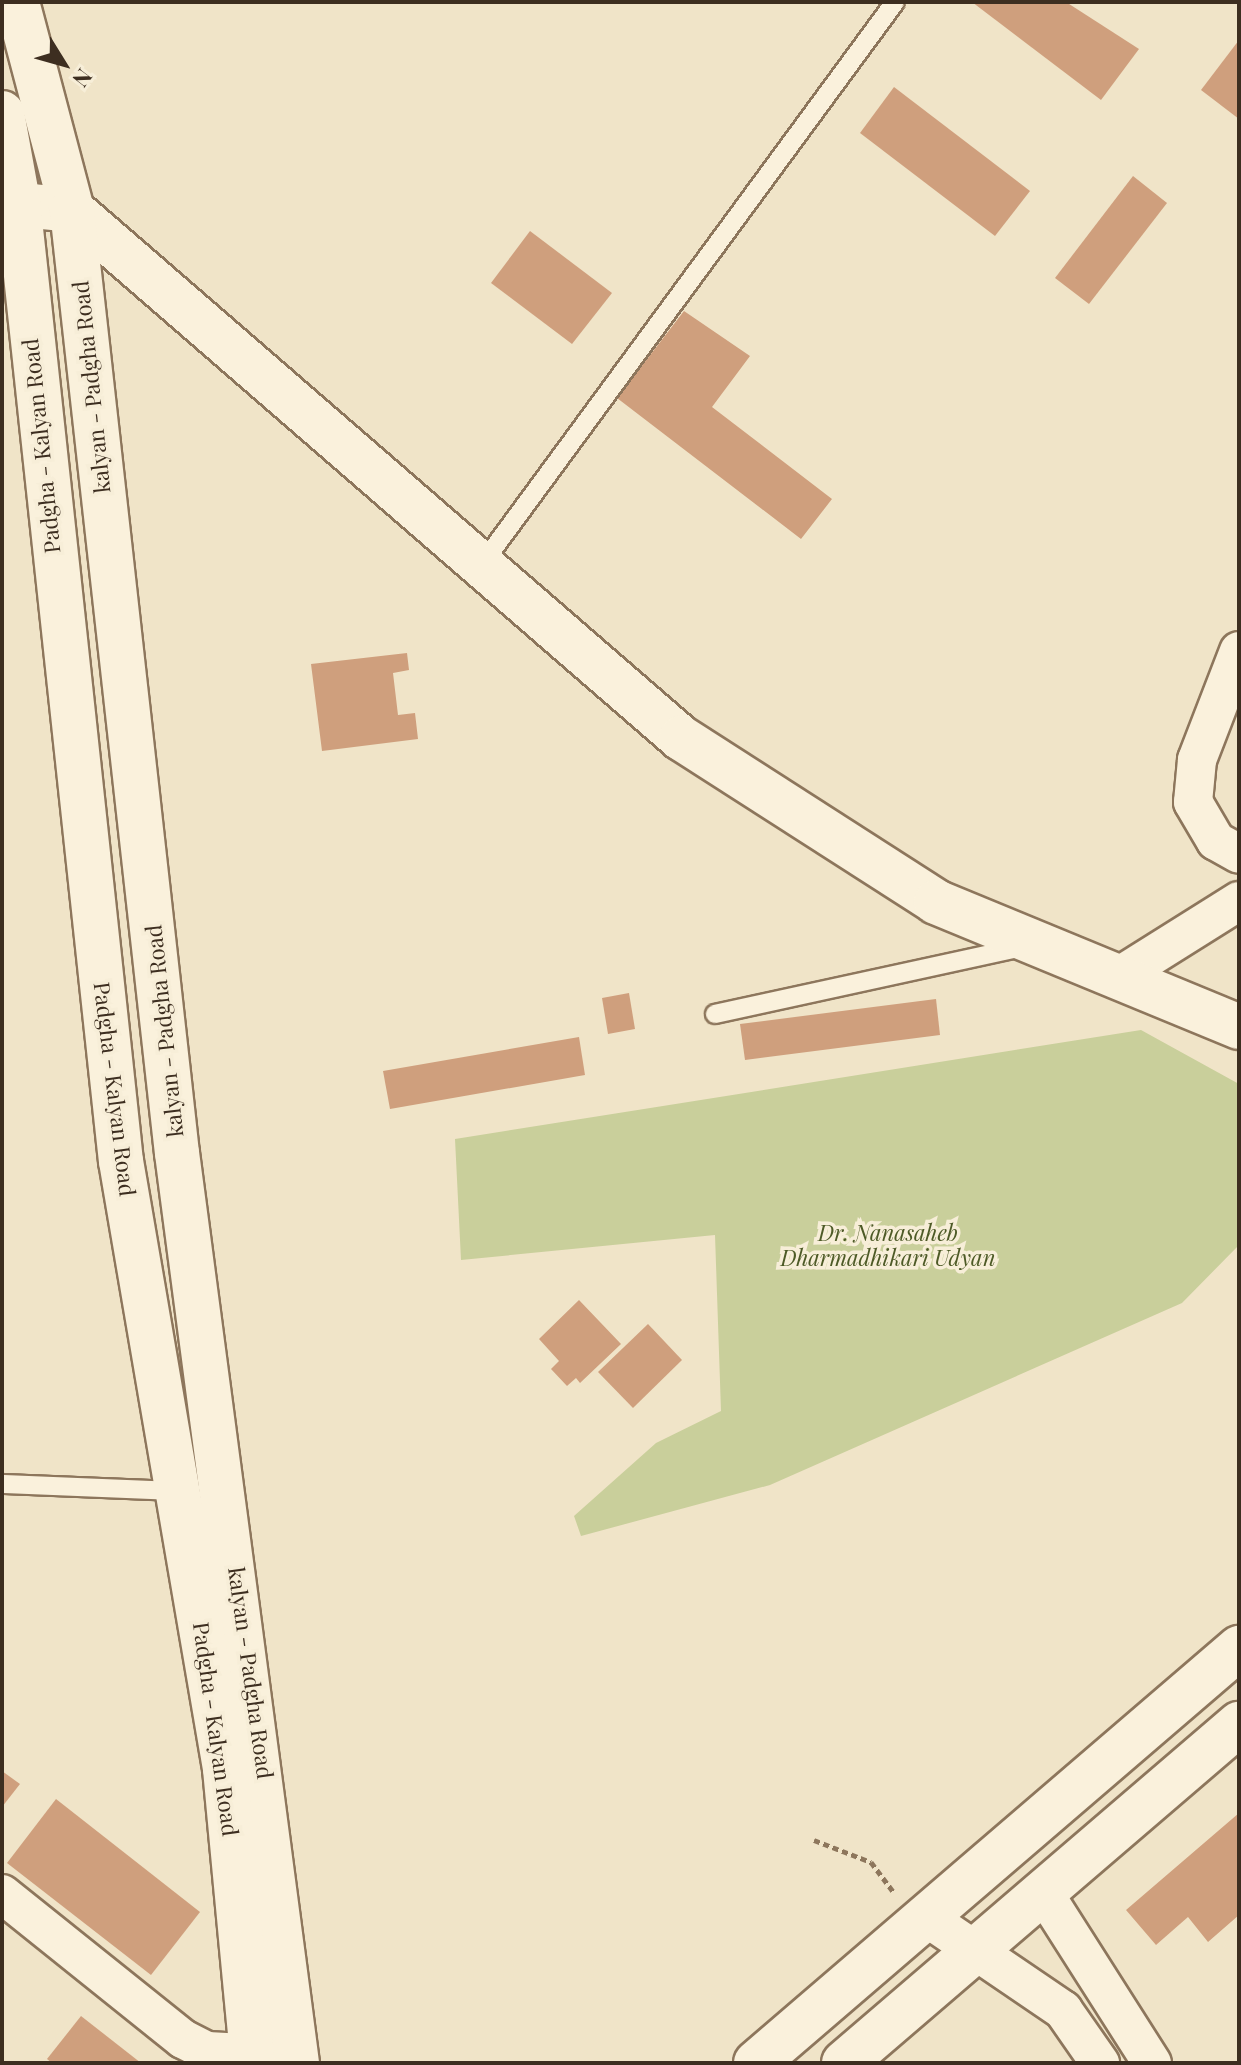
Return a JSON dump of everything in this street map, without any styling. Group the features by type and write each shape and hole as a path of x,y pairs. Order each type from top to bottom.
{"main road":[{"name":"kalyan - Padgha Road","path":"17,2 72,210 177,1153 297,2058"},
{"name":"Padgha - Kalyan Road","path":"2,113 121,1161 182,1491 225,1769 253,2060"},
{"path":"10,202 72,210 681,738 936,902 1028,946 1118,977 1239,1027"},
{"path":"121,1161 177,1153"},
{"path":"756,2063 1239,1648"},
{"path":"810,2016 845,2062 1045,1895 1239,1724"}],"street":[{"path":"1239,651 1197,760 1193,802 1216,841 1239,854"},
{"path":"1118,977 1239,901"},
{"path":"2,1894 172,2051 207,2051 253,2060 297,2058"},
{"path":"1045,1895 1152,2063"},
{"path":"919,1924 978,1951 1063,2010 1100,2063"}],"lane":[{"path":"482,564 895,2"},
{"path":"715,1014 1028,946"},
{"path":"2,1484 182,1491"}],"path":[{"path":"814,1840 871,1862 919,1924"}],"green space":[{"name":"Dr. Nanasaheb Dharmadhikari Udyan","path":"1141,1030 1239,1084 1239,1245 1182,1303 770,1485 581,1536 574,1516 656,1443 721,1411 715,1235 461,1260 455,1139"}],"building":[{"path":"972,2 1066,2 1139,49 1101,100"},
{"path":"1239,40 1239,119 1201,90"},
{"path":"894,87 1030,191 995,236 860,133"},
{"path":"1133,176 1167,203 1089,304 1055,278"},
{"path":"530,231 612,293 572,344 491,283"},
{"path":"684,311 750,356 712,407 832,499 801,539 617,398"},
{"path":"407,653 409,670 393,673 398,715 415,713 418,739 322,751 311,664"},
{"path":"629,993 635,1029 608,1034 602,998"},
{"path":"936,999 940,1035 745,1060 740,1024"},
{"path":"579,1037 585,1075 390,1109 383,1071"},
{"path":"579,1300 621,1344 580,1383 576,1378 567,1386 551,1369 559,1361 539,1339"},
{"path":"648,1324 682,1360 633,1408 598,1372"},
{"path":"2,1771 20,1784 2,1807"},
{"path":"56,1799 200,1912 151,1975 7,1863"},
{"path":"1239,1813 1239,1915 1208,1942 1188,1917 1156,1945 1126,1910"},
{"path":"81,2016 141,2063 52,2063 47,2059"}]}
